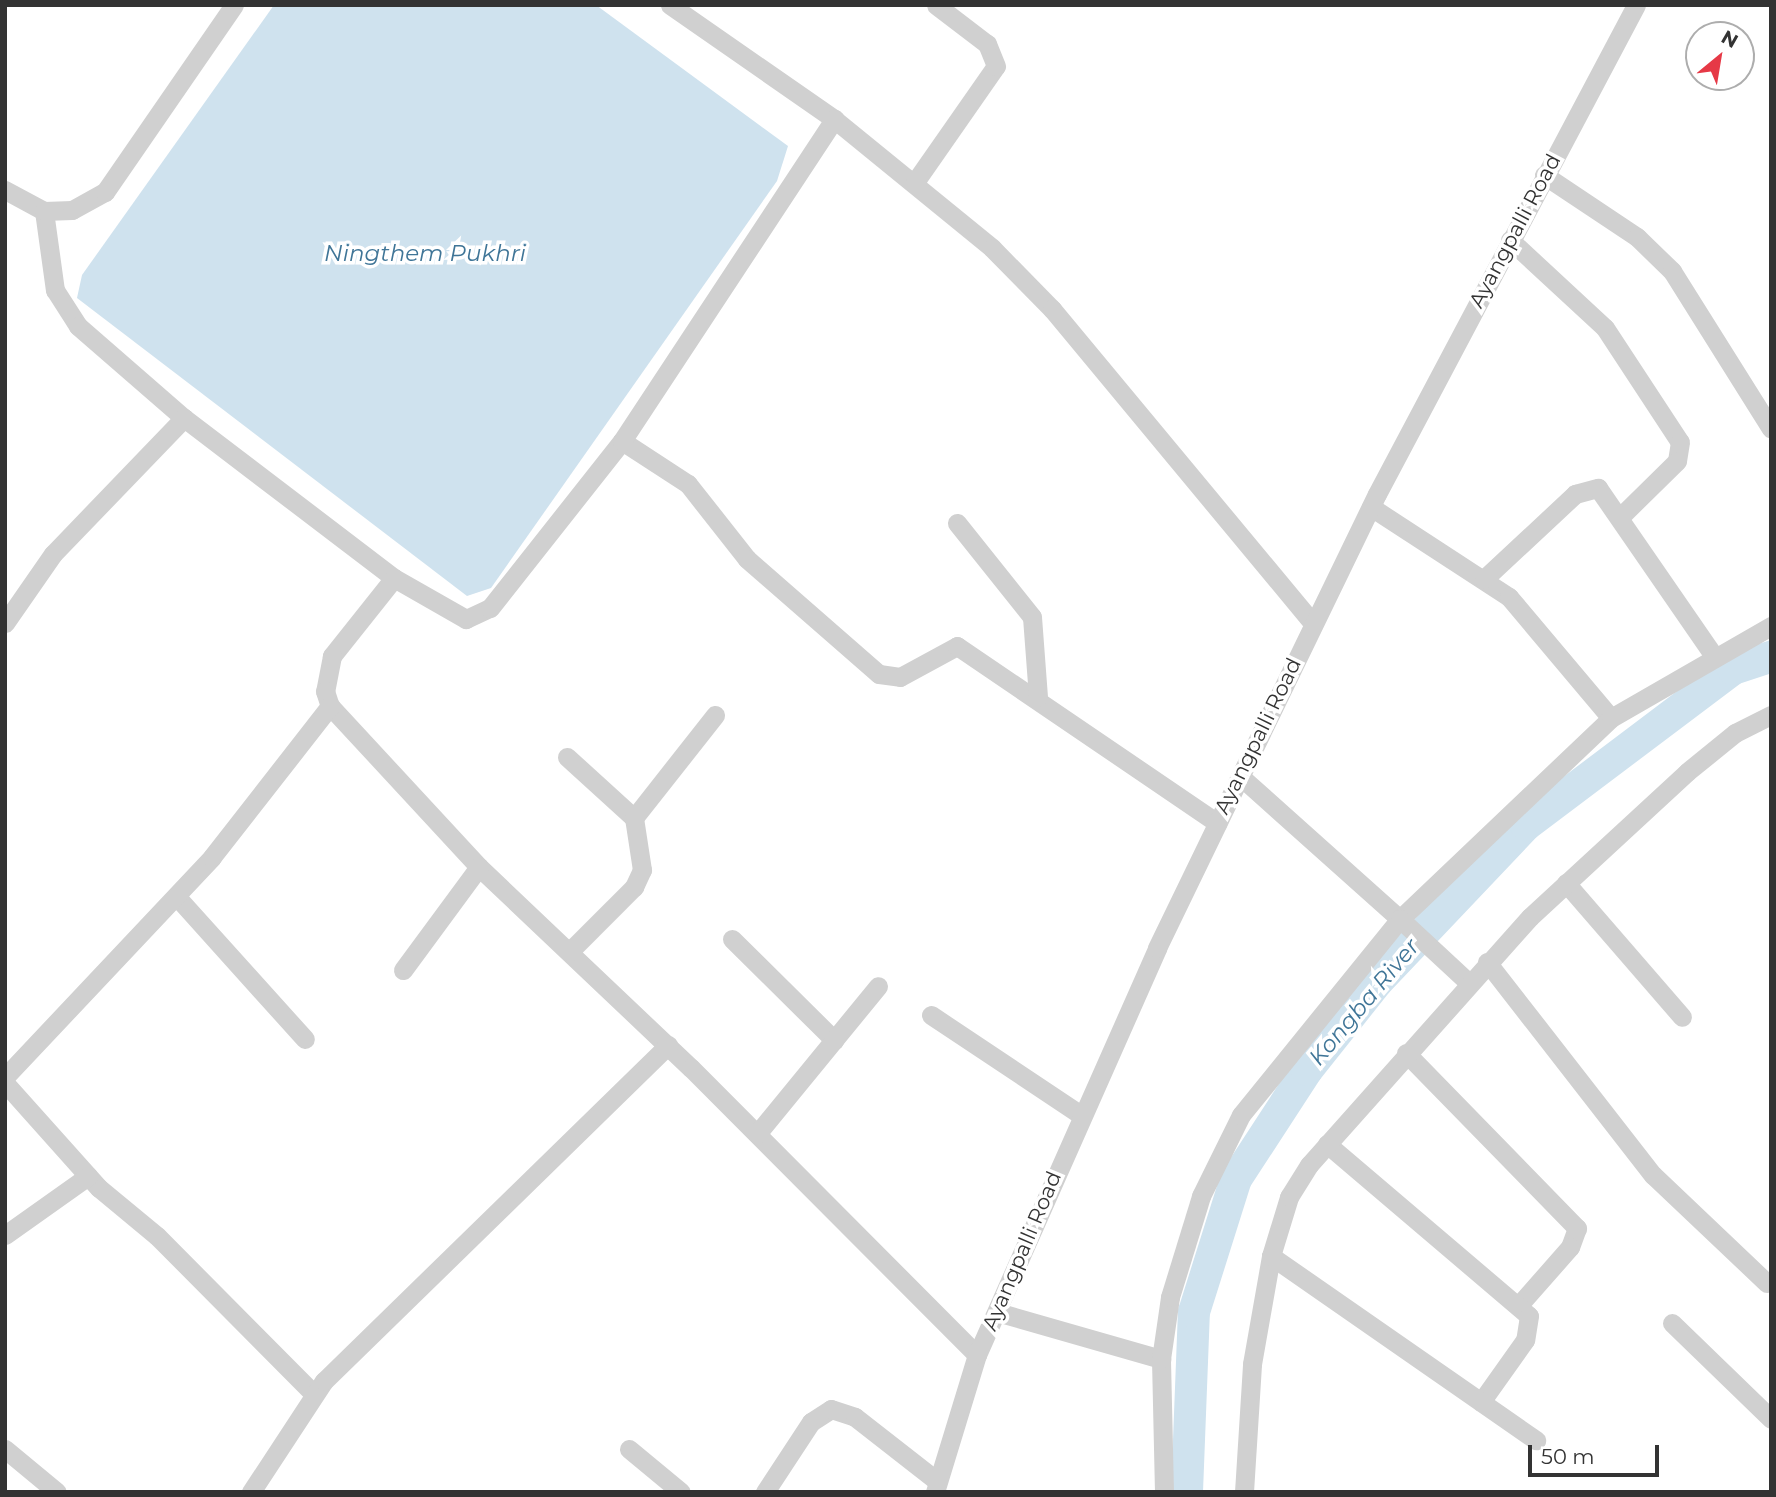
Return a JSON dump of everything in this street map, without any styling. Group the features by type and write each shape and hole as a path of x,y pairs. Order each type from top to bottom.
{"street":[{"path":"5,190 44,211 72,210 105,192 234,5"},
{"path":"670,5 834,119 915,182 1052,309 1312,622"},
{"path":"915,182 996,66 987,44 936,5"},
{"name":"Ayangpalli Road","path":"936,1486 977,1355 1081,1115 1312,622 1544,175 1636,5"},
{"path":"44,211 61,307 184,418 394,578 448,613 481,616 622,441 834,119"},
{"path":"1544,175 1637,237 1672,271 1771,429"},
{"path":"1510,240 1605,328 1680,442 1677,461 1620,516"},
{"path":"5,623 53,554 184,418"},
{"path":"622,441 688,484 747,559 878,674 900,677 957,646 1038,697 1217,823"},
{"path":"1484,579 1583,489 1598,488 1620,516 1714,656"},
{"path":"1371,507 1484,579 1530,619 1611,718"},
{"path":"957,523 1032,617 1038,697"},
{"path":"394,578 332,656 324,691 330,706 479,867 668,1045 977,1355"},
{"path":"1164,1492 1161,1359 1190,1227 1241,1115 1406,924 1611,718 1714,656 1771,626"},
{"path":"5,1077 177,897 330,706"},
{"path":"634,818 715,715"},
{"path":"1244,1492 1252,1364 1271,1256 1289,1197 1327,1144 1406,1053 1462,976 1487,962 1566,883 1687,772 1735,733 1771,715"},
{"path":"567,757 634,818 640,875 570,951"},
{"path":"1241,777 1462,976"},
{"path":"403,970 479,867"},
{"path":"1566,883 1682,1017"},
{"path":"177,897 305,1039"},
{"path":"732,939 834,1040"},
{"path":"1487,962 1653,1175 1767,1283"},
{"path":"757,1134 878,986"},
{"path":"931,1014 1081,1115"},
{"path":"251,1492 314,1394 668,1045"},
{"path":"1406,1053 1577,1228 1570,1247 1520,1304"},
{"path":"5,1083 88,1176 158,1236 314,1394"},
{"path":"1327,1144 1520,1304 1529,1331 1481,1402"},
{"path":"5,1235 88,1176"},
{"path":"1271,1256 1535,1440"},
{"path":"997,1312 1161,1359"},
{"path":"1672,1323 1771,1419"},
{"path":"765,1492 811,1422 831,1409 855,1417 936,1486"},
{"path":"5,1449 57,1492"},
{"path":"629,1449 681,1492"}],"water":[{"name":"Ningthem Pukhri","path":"274,5 596,5 788,146 777,181 491,588 467,596 77,298 82,275"}],"waterway":[{"name":"Kongba River","path":"1187,1492 1194,1312 1236,1179 1307,1070 1377,982 1526,825 1733,669 1771,657"}]}
